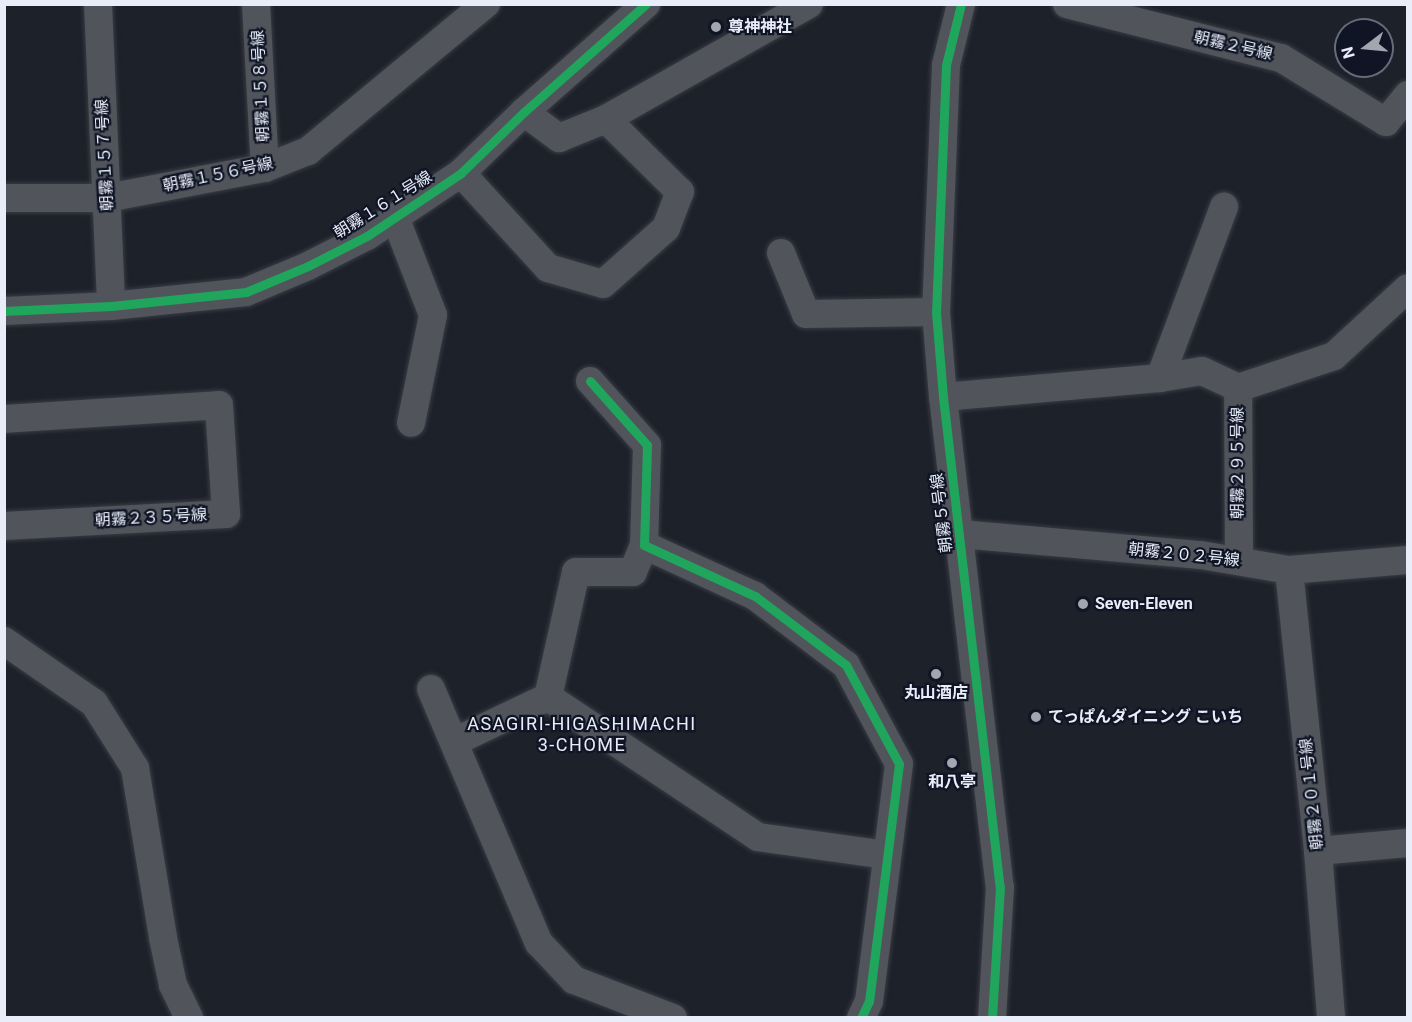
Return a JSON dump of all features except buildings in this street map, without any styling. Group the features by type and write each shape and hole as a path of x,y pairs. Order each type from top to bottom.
{"street":[{"name":"朝霧１５７号線","path":"98,4 111,306"},
{"name":"朝霧１５８号線","path":"256,4 265,168"},
{"name":"朝霧１６１号線","path":"4,311 111,306 246,292 357,241 461,173 524,112 646,4"},
{"path":"524,112 559,138 606,119 809,4"},
{"name":"朝霧５号線","path":"961,4 946,65 936,312 943,397 1000,887 992,1017"},
{"name":"朝霧２号線","path":"1067,4 1281,58 1386,122 1407,95"},
{"name":"朝霧１５６号線","path":"4,198 107,198 265,168 308,152 478,7"},
{"path":"461,173 548,268 603,284 666,228 680,192 606,119"},
{"path":"1160,378 1224,207"},
{"path":"395,217 433,315 411,423"},
{"path":"781,253 806,314 936,312"},
{"name":"朝霧２９５号線","path":"1239,560 1238,388 1334,356 1407,288"},
{"path":"943,397 1160,378 1202,371 1238,388"},
{"path":"548,697 576,572 633,572 644,545 647,445 590,381"},
{"name":"朝霧２３５号線","path":"4,419 219,405 226,514 4,526"},
{"name":"朝霧２０２号線","path":"960,534 1239,560 1289,570 1407,560"},
{"path":"644,545 755,596 846,664 899,764 869,1001 861,1017"},
{"name":"朝霧２０１号線","path":"1289,570 1318,851 1331,1017"},
{"path":"4,641 94,703 135,768 173,985 189,1017"},
{"path":"431,689 538,944 574,980 673,1017"},
{"path":"454,742 548,697"},
{"path":"548,697 758,837 886,855"},
{"path":"1318,851 1407,843"}],"cycle path":[{"path":"4,311 111,306 246,292 308,266 367,236 461,173 524,112 646,4"},
{"path":"961,4 946,65 936,312 943,397 1000,887 992,1018"},
{"path":"590,381 647,445 644,545 755,596 846,665 899,764 869,1001 861,1018"}],"place":[{"name":"尊神神社","path":"716,27"},
{"name":"Seven-Eleven","path":"1083,604"},
{"name":"丸山酒店","path":"936,674"},
{"name":"てっぱんダイニング こいち","path":"1036,717"},
{"name":"和八亭","path":"952,763"}],"district":[{"name":"ASAGIRI-HIGASHIMACHI 3-CHOME","path":"582,735"}]}
